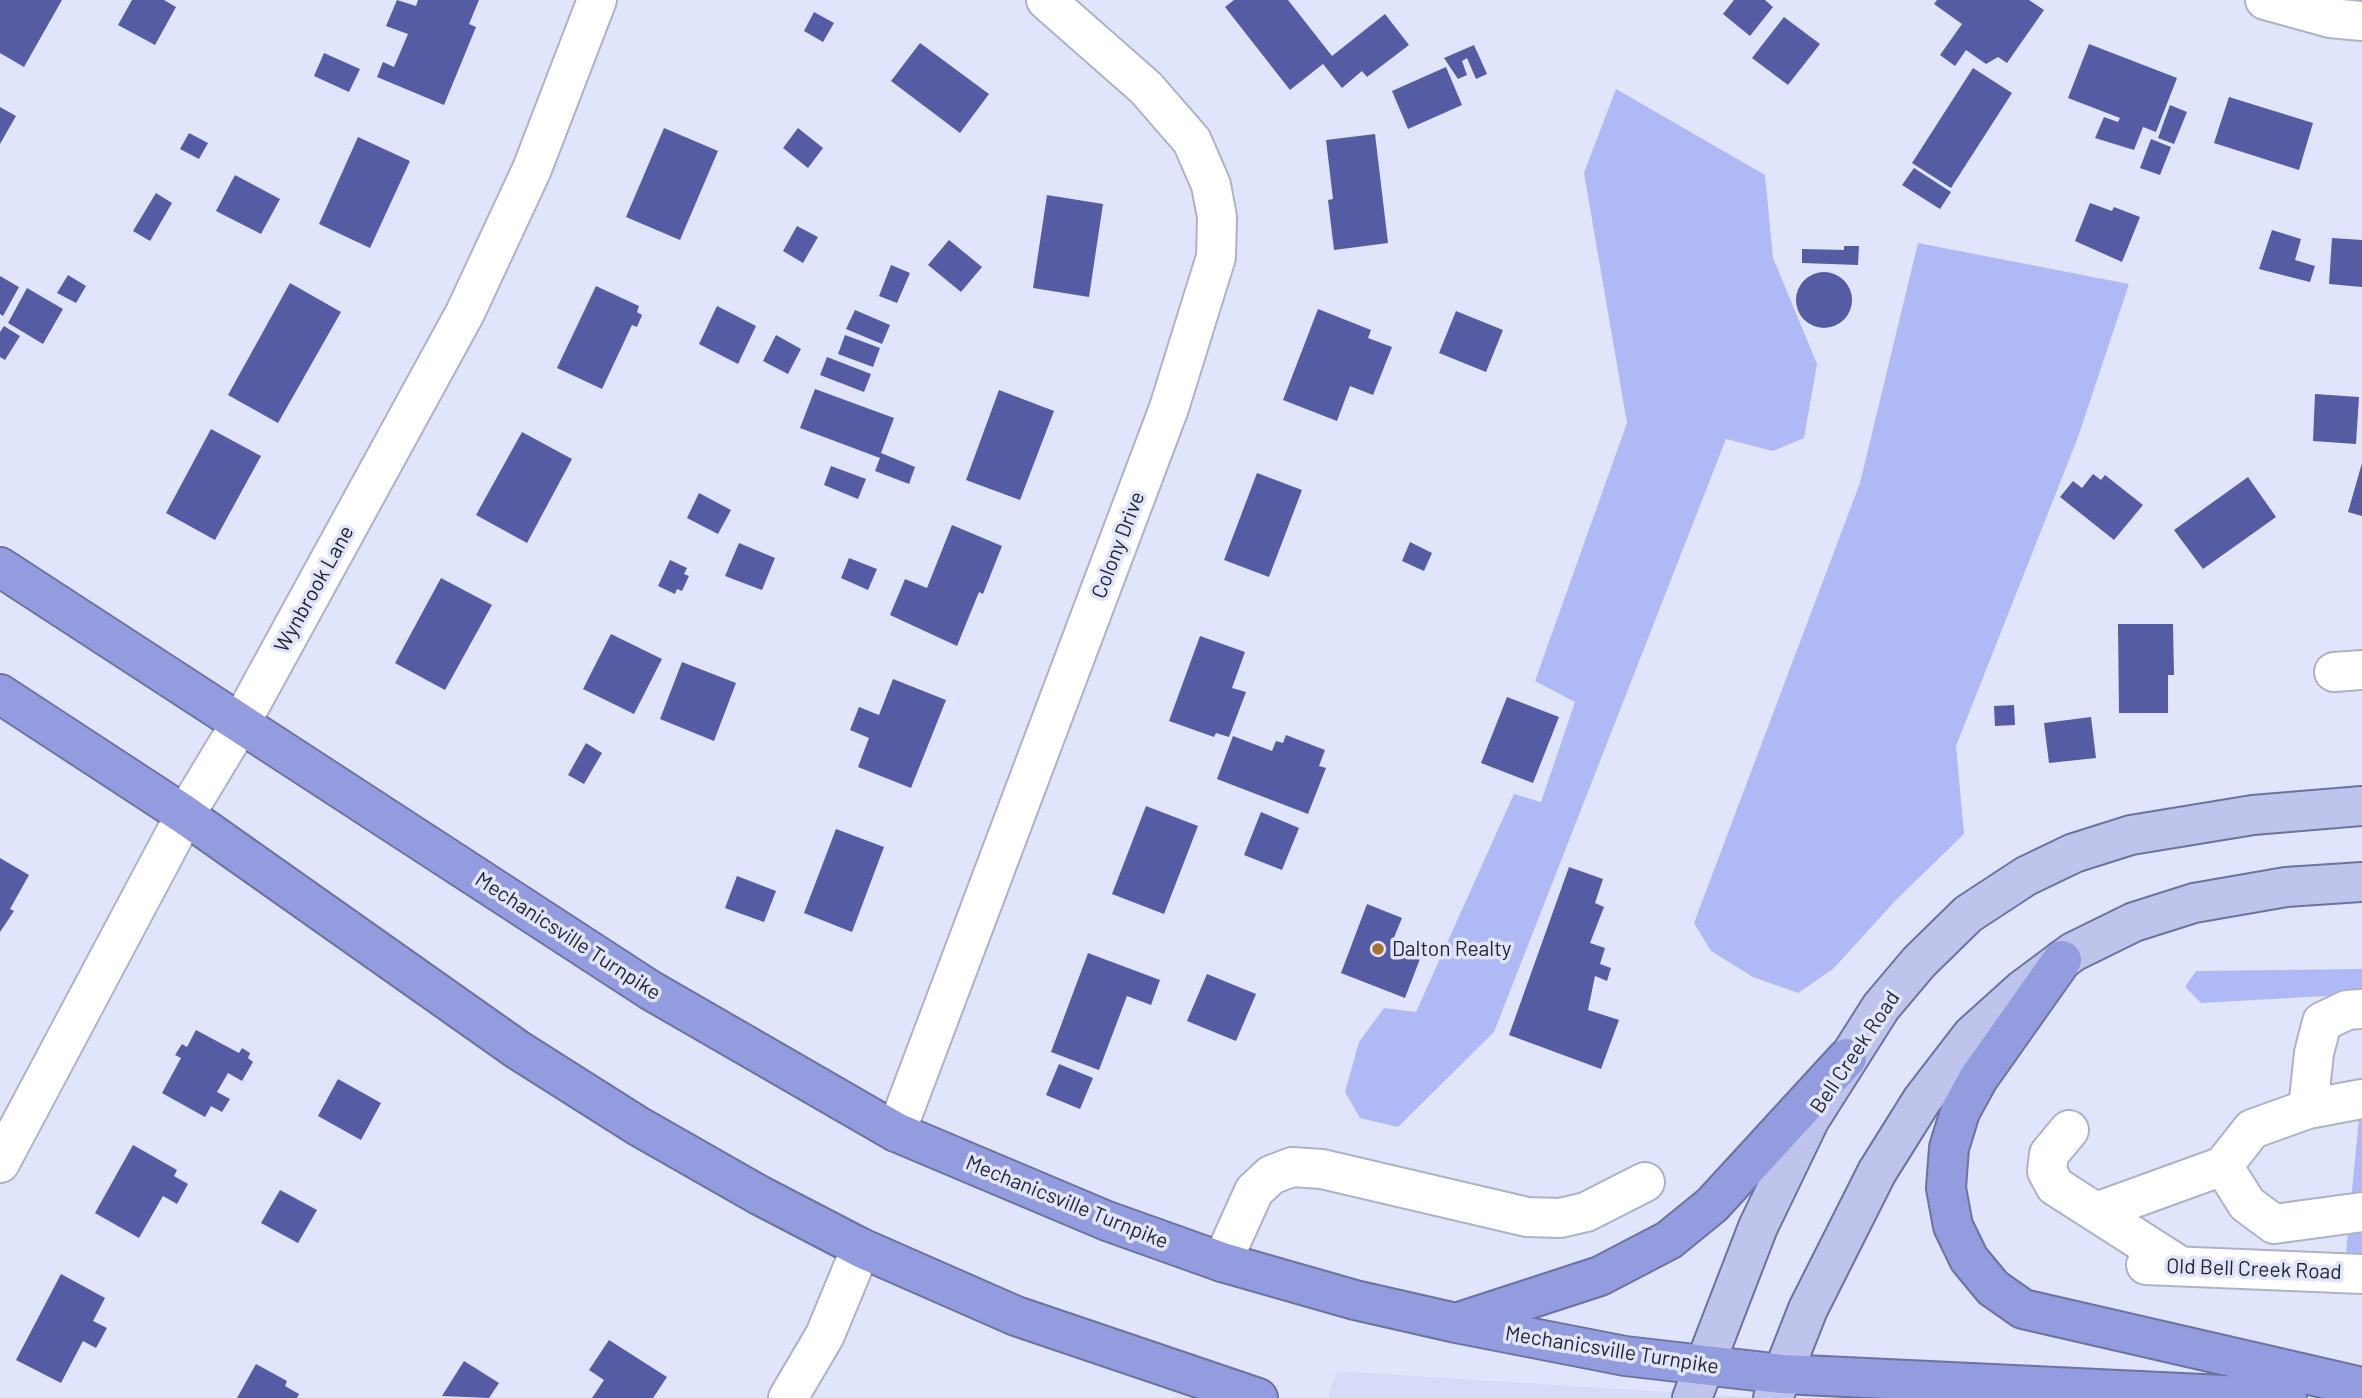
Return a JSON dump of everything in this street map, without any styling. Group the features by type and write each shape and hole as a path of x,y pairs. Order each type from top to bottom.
{"highway":[{"name":"Mechanicsville Turnpike","path":"0,568 650,990 896,1132 1031,1191 1222,1262 1355,1300 1625,1356 1697,1382 2287,1398"},
{"path":"0,694 185,815 518,1049 638,1126 759,1195 861,1248 1016,1315 1258,1398"},
{"path":"2062,960 1978,1079 1960,1112 1949,1148 1946,1188 1953,1227 1969,1259 1993,1288 2023,1309 2362,1387"},
{"path":"1456,1323 1601,1276 1669,1240 1712,1205 1847,1058"}],"main road":[{"name":"Bell Creek Road","path":"1697,1382 1758,1227 1810,1119 1881,1007 1919,962 1968,914 2026,876 2074,853 2131,835 2253,815 2362,806"},
{"path":"1777,1386 1837,1246 1877,1172 1922,1100 1972,1035 2022,990 2062,960 2134,922 2194,903 2287,887 2362,882"}],"street":[{"name":"Wynbrook Lane","path":"0,1163 185,815 240,724 465,313 532,169 597,0"},
{"name":"Colony Drive","path":"896,1132 1169,408 1216,257 1217,217 1211,185 1192,141 1146,88 1087,12 1046,0"},
{"path":"2265,0 2330,18 2362,21"},
{"path":"2308,1109 2314,1053 2322,1022 2347,1010 2362,1009"},
{"path":"2069,1130 2049,1154 2047,1171 2055,1186 2096,1212 2223,1166 2252,1129 2308,1109 2362,1098"},
{"path":"2223,1166 2247,1204 2274,1224 2362,1212"},
{"path":"1222,1262 1254,1191 1270,1175 1292,1167 1322,1169 1538,1217 1560,1218 1586,1212 1646,1182"},
{"name":"Old Bell Creek Road","path":"2096,1212 2163,1265 2362,1274"},
{"path":"788,1398 825,1335 861,1248"}],"shaded area":[{"path":"1616,89 1765,175 1773,258 1817,364 1804,438 1773,451 1726,439 1494,1032 1398,1127 1360,1118 1345,1092 1359,1042 1384,1008 1416,1012 1514,794 1541,802 1575,702 1535,681 1627,423 1584,173"},
{"path":"1918,243 2129,284 2078,437 1956,746 1964,834 1896,900 1833,969 1798,993 1753,977 1711,951 1694,923 1860,483"},
{"path":"2362,969 2362,994 2201,1003 2185,987 2196,971"},
{"path":"2362,1087 2362,1253 2346,1253"},
{"path":"1336,1371 1764,1398 1328,1398"}],"building":[{"path":"0,0 62,0 24,67 0,53"},
{"path":"132,0 164,0 176,7 155,45 118,25"},
{"path":"397,0 416,6 418,0 479,0 469,24 476,27 444,105 377,77 383,62 394,67 408,34 386,26"},
{"path":"1234,0 1288,0 1332,56 1385,14 1409,45 1367,77 1362,71 1342,88 1323,64 1290,90 1225,7"},
{"path":"1734,0 1765,0 1773,7 1750,36 1723,14"},
{"path":"1937,0 2029,0 2044,10 2007,63 1998,57 1986,64 1966,50 1955,66 1940,55 1962,24 1934,4"},
{"path":"814,12 834,23 823,42 804,31"},
{"path":"1784,17 1820,44 1788,85 1752,58"},
{"path":"920,43 989,94 960,133 891,81"},
{"path":"2089,44 2177,78 2156,132 2143,127 2134,150 2095,138 2104,117 2118,122 2120,118 2068,98"},
{"path":"1474,45 1487,74 1476,79 1467,58 1462,61 1467,75 1458,79 1444,58"},
{"path":"324,53 360,69 349,92 314,76"},
{"path":"1446,67 1462,105 1408,129 1392,91"},
{"path":"1973,68 2012,93 1951,188 1912,163"},
{"path":"2229,97 2313,123 2299,170 2214,143"},
{"path":"2170,105 2187,112 2174,144 2158,138"},
{"path":"0,107 16,116 0,144"},
{"path":"664,128 718,151 680,240 626,217"},
{"path":"798,128 823,148 808,168 783,148"},
{"path":"189,133 208,143 199,159 180,149"},
{"path":"1375,134 1388,243 1334,250 1328,200 1333,199 1326,140"},
{"path":"358,137 410,161 370,248 319,224"},
{"path":"2151,139 2171,147 2160,175 2140,168"},
{"path":"1914,168 1951,192 1940,209 1902,185"},
{"path":"235,175 280,199 261,234 216,211"},
{"path":"156,193 172,203 150,241 133,231"},
{"path":"1047,195 1103,204 1089,297 1033,288"},
{"path":"2090,203 2112,211 2114,207 2140,217 2122,262 2075,241"},
{"path":"797,226 818,237 803,263 783,251"},
{"path":"2272,230 2301,239 2295,260 2315,266 2310,282 2259,269"},
{"path":"2332,238 2362,240 2362,287 2329,284"},
{"path":"949,240 982,267 961,292 928,265"},
{"path":"1844,246 1859,246 1858,265 1802,263 1802,249 1844,250"},
{"path":"891,265 910,273 897,303 879,296"},
{"path":"1824,272 1835,274 1844,280 1850,289 1850,311 1844,320 1835,326 1824,328 1813,326 1804,320 1798,311 1796,300 1798,289 1804,280 1813,274"},
{"path":"68,275 86,286 76,303 57,293"},
{"path":"0,276 19,287 3,316 0,314"},
{"path":"290,283 341,312 278,423 228,395"},
{"path":"596,286 639,306 637,312 642,315 637,327 632,325 602,389 557,368"},
{"path":"27,288 63,309 43,344 8,323"},
{"path":"717,306 756,326 738,364 699,344"},
{"path":"1318,309 1371,330 1368,338 1392,347 1373,395 1350,386 1337,421 1283,400"},
{"path":"855,310 890,325 882,344 846,329"},
{"path":"1456,311 1503,330 1486,372 1439,353"},
{"path":"4,326 20,336 5,360 0,357 0,332"},
{"path":"776,335 801,349 788,374 763,361"},
{"path":"845,335 880,348 873,367 838,354"},
{"path":"827,357 871,374 864,392 820,375"},
{"path":"815,389 894,418 881,453 915,467 909,484 875,471 880,458 800,428"},
{"path":"999,390 1054,411 1020,500 966,480"},
{"path":"2315,394 2359,397 2356,444 2313,441"},
{"path":"211,429 261,456 215,540 166,513"},
{"path":"522,432 572,459 527,543 476,515"},
{"path":"2362,463 2362,516 2348,512"},
{"path":"831,466 866,479 858,499 824,485"},
{"path":"1257,473 1302,490 1269,577 1224,560"},
{"path":"2093,474 2101,480 2105,475 2143,505 2114,540 2060,497 2073,481 2082,488"},
{"path":"2248,477 2276,517 2203,569 2174,530"},
{"path":"699,493 731,510 718,534 687,518"},
{"path":"952,525 1002,546 983,594 979,592 957,646 890,615 905,579 927,588"},
{"path":"1410,542 1432,553 1424,571 1402,561"},
{"path":"739,543 775,558 762,590 725,576"},
{"path":"849,558 877,569 868,590 841,578"},
{"path":"670,560 687,568 684,574 689,576 682,591 677,589 675,594 658,586"},
{"path":"441,578 492,605 445,690 395,663"},
{"path":"2118,624 2173,624 2174,675 2168,675 2168,713 2119,713"},
{"path":"611,634 662,659 634,714 583,689"},
{"path":"1200,636 1245,652 1232,688 1246,692 1229,737 1216,733 1214,737 1169,721"},
{"path":"682,662 736,683 714,741 660,719"},
{"path":"893,679 946,700 911,788 858,767 869,738 850,730 859,707 879,715"},
{"path":"1507,697 1559,717 1533,783 1481,763"},
{"path":"2014,705 2015,725 1995,726 1994,706"},
{"path":"2091,717 2096,758 2049,763 2044,723"},
{"path":"1286,735 1325,750 1319,766 1326,768 1308,814 1217,779 1233,736 1272,751 1276,741 1283,743"},
{"path":"586,743 602,753 584,784 568,775"},
{"path":"1146,806 1198,826 1164,914 1112,894"},
{"path":"1261,812 1299,828 1282,870 1244,855"},
{"path":"836,829 884,847 852,932 804,913"},
{"path":"0,858 29,875 10,909 14,911 0,932"},
{"path":"1569,867 1603,879 1595,903 1604,907 1590,943 1605,948 1600,964 1611,968 1607,981 1595,976 1588,1010 1619,1020 1601,1069 1509,1035"},
{"path":"737,876 776,891 764,922 725,908"},
{"path":"1367,904 1402,918 1393,940 1423,951 1405,998 1341,973"},
{"path":"1088,953 1160,980 1151,1005 1127,996 1099,1070 1051,1052"},
{"path":"1207,974 1256,994 1236,1041 1187,1021"},
{"path":"196,1030 239,1053 242,1048 250,1053 248,1058 253,1062 242,1081 228,1073 217,1092 230,1099 222,1112 211,1106 205,1117 162,1093 181,1058 175,1055 182,1044 187,1047"},
{"path":"1059,1064 1093,1078 1080,1109 1046,1095"},
{"path":"338,1079 381,1103 361,1140 318,1116"},
{"path":"133,1145 177,1170 174,1176 188,1184 177,1204 163,1196 139,1238 95,1213"},
{"path":"280,1190 317,1210 298,1243 261,1223"},
{"path":"61,1274 105,1298 93,1321 107,1328 96,1348 83,1341 61,1383 16,1360"},
{"path":"609,1340 667,1377 653,1398 592,1398 604,1380 589,1370"},
{"path":"464,1361 499,1383 489,1398 442,1396"},
{"path":"256,1364 287,1381 285,1386 299,1394 297,1398 237,1398"}],"place":[{"name":"Dalton Realty","path":"1378,949"}]}
